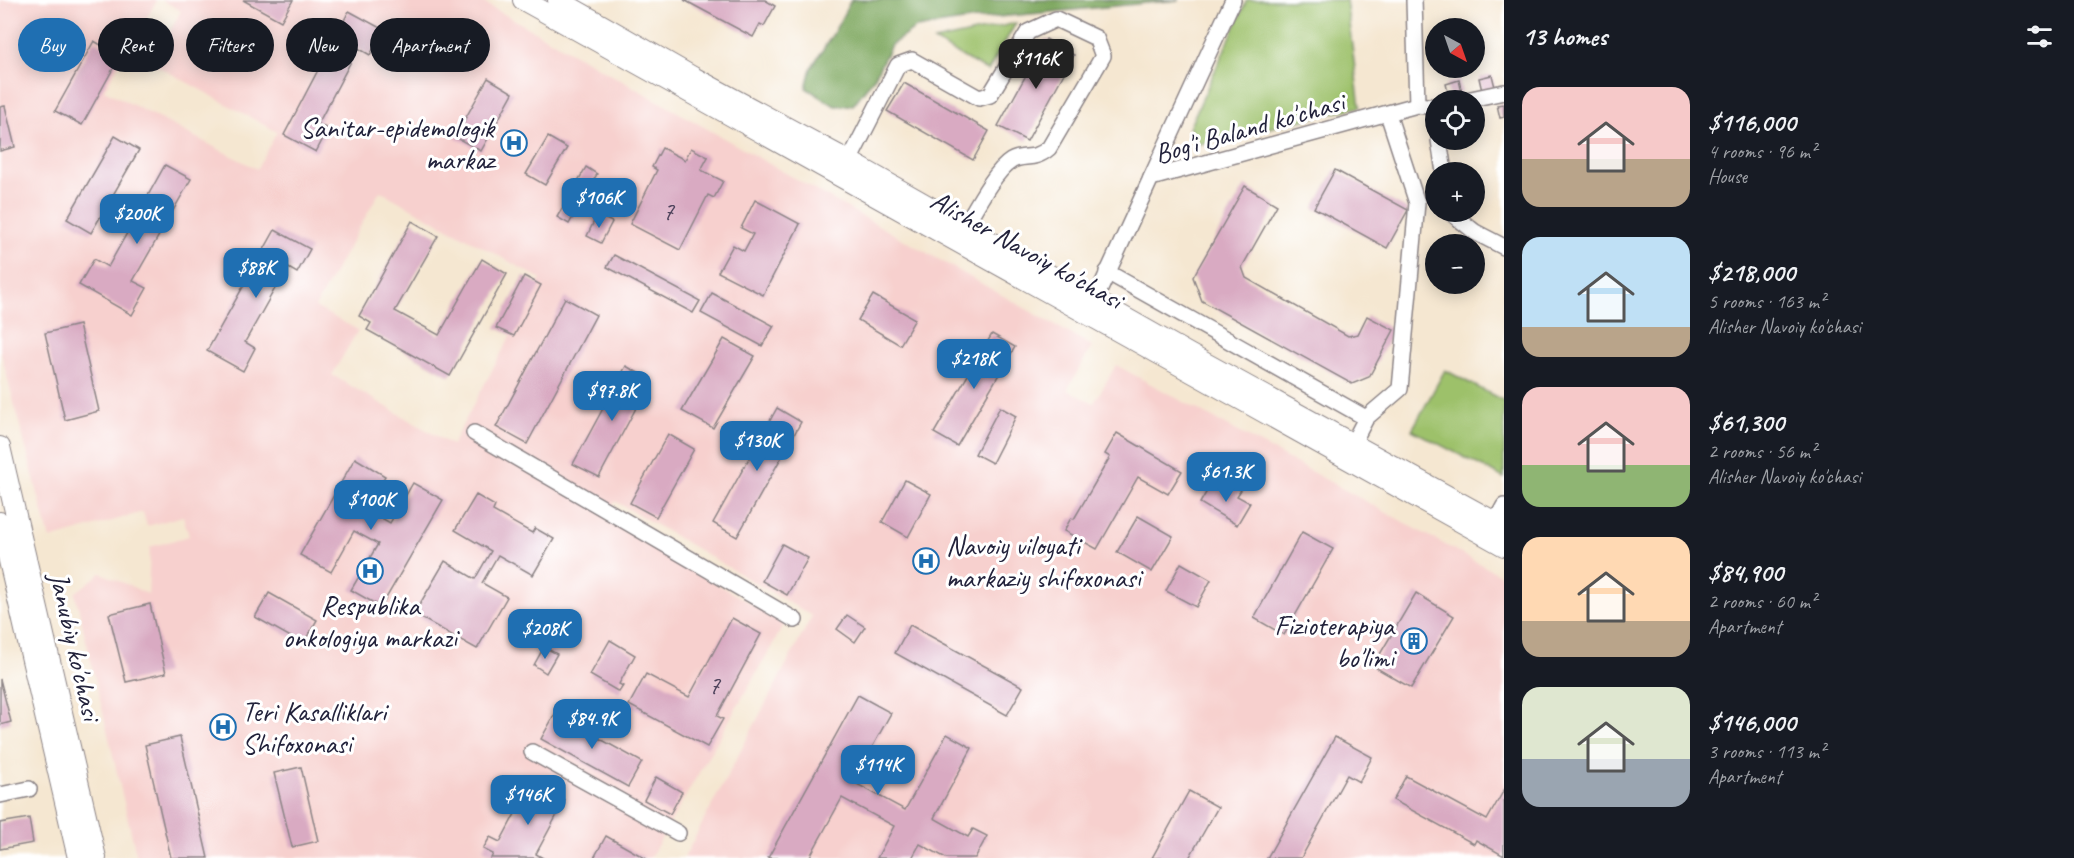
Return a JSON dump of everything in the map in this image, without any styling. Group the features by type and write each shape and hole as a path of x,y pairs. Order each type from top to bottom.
{"main road":[{"name":"Alisher Navoiy ko'chasi","path":"523,0 844,169 1092,308 1499,528"},
{"name":"Alisher Navoiy ko'chasi","path":"558,0 693,77 844,169"},
{"name":"Alisher Navoiy ko'chasi","path":"1092,308 1352,445 1499,528"},
{"name":"Janubiy ko'chasi","path":"0,447 96,858"},
{"name":"Janubiy ko'chasi","path":"0,522 78,858"}],"street":[{"path":"1151,178 1233,0"},
{"path":"1414,0 1417,105"},
{"path":"844,169 898,65 912,60 979,98 990,95 1028,32 1056,19 1096,38 1104,56 1050,148 1040,156 1014,159 1002,167 960,234"},
{"path":"1485,96 1504,92"},
{"name":"Bog'i Baland ko'chasi","path":"1092,308 1151,178 1417,105 1425,107"},
{"path":"1352,445 1366,418 1400,389 1417,203 1388,114"},
{"path":"1462,222 1475,232 1504,248"},
{"path":"1107,272 1366,418"},
{"path":"474,433 795,620"},
{"path":"532,752 678,833"},
{"path":"0,795 29,789"}],"shaded area":[{"path":"0,0 157,0 146,18 98,18 98,72 115,72 104,90 257,169 277,132 168,72 174,72 174,24 181,11 162,0 479,0 1092,346 1067,390 1094,403 1116,365 1504,577 1504,858 684,858 812,616 615,501 605,520 785,623 650,858 137,858 75,593 101,573 148,594 150,547 189,536 183,516 147,526 143,512 50,539 0,350","holes":["380,191 541,279 452,445 332,375 358,330 315,307"]}],"green space":[{"path":"851,0 1179,0 977,19 916,28 891,45 874,78 853,105 835,106 806,88 811,68"},
{"path":"1247,0 1346,0 1360,107 1196,145 1189,128"},
{"path":"1016,23 988,71 934,41"},
{"path":"1445,370 1504,401 1504,478 1412,430"}],"building":[{"path":"243,0 293,0 281,21"},
{"path":"684,0 765,0 775,6 764,26 760,24 753,37"},
{"path":"349,11 370,22 370,55 358,48 358,18 345,18"},
{"path":"1046,39 1074,55 1027,141 998,126"},
{"path":"94,41 98,43 98,72 111,72 82,125 55,111 77,72 86,72 86,55"},
{"path":"317,72 345,72 318,124 328,129 316,152 284,135"},
{"path":"1492,75 1495,87 1482,90 1479,78"},
{"path":"488,78 513,93 481,151 455,137"},
{"path":"1459,80 1461,90 1448,90 1446,84"},
{"path":"904,83 989,131 973,160 887,111"},
{"path":"1504,104 1504,117 1500,118 1497,105"},
{"path":"5,106 15,147 0,151 0,107"},
{"path":"115,136 139,150 91,233 67,219"},
{"path":"548,137 567,148 545,185 526,174"},
{"path":"662,148 685,160 691,148 708,157 701,170 723,181 714,198 708,195 680,250 630,224 657,170 652,167"},
{"path":"165,165 191,179 133,281 147,288 132,315 79,285 94,259 108,267"},
{"path":"586,167 597,174 569,224 557,217"},
{"path":"1335,170 1408,210 1387,248 1314,208"},
{"path":"1245,186 1277,205 1242,267 1246,278 1348,336 1358,334 1367,316 1394,330 1369,377 1352,384 1202,301 1193,277"},
{"path":"755,200 800,224 763,295 718,272 733,245 744,251 753,234 741,228"},
{"path":"597,215 612,222 601,243 587,236"},
{"path":"412,221 438,236 395,311 439,335 482,259 507,274 450,376 367,330 371,323 359,316"},
{"path":"275,230 310,249 297,273 287,267 245,342 255,348 243,371 207,351"},
{"path":"614,255 700,301 693,313 607,267"},
{"path":"524,276 541,285 514,336 496,328"},
{"path":"712,293 774,326 762,346 701,313"},
{"path":"873,295 915,319 900,345 858,320"},
{"path":"565,298 596,315 527,444 496,427"},
{"path":"79,325 99,411 65,420 45,333"},
{"path":"992,334 1015,347 957,446 934,433"},
{"path":"724,339 755,356 713,428 682,411"},
{"path":"626,366 651,380 599,477 573,464"},
{"path":"1000,407 1016,416 992,463 975,454"},
{"path":"777,408 801,422 737,537 713,523"},
{"path":"1117,433 1182,471 1168,494 1138,477 1097,549 1064,531 1071,518 1074,519 1110,457 1105,454"},
{"path":"668,434 694,449 656,517 630,503"},
{"path":"355,458 385,476 366,509 390,523 413,483 443,500 381,607 351,590 378,544 354,531 331,572 300,555"},
{"path":"905,480 931,494 908,537 882,522"},
{"path":"1211,484 1227,493 1232,485 1241,490 1237,496 1250,503 1237,525 1200,503"},
{"path":"476,495 495,506 493,511 532,533 535,528 554,539 533,575 498,555 482,583 507,597 477,649 414,614 445,561 475,579 491,551 455,530"},
{"path":"1138,516 1173,536 1152,572 1117,552"},
{"path":"1302,532 1333,549 1284,635 1254,618"},
{"path":"782,544 808,558 787,595 762,581"},
{"path":"1181,563 1211,580 1196,607 1166,591"},
{"path":"269,593 317,620 303,644 255,617"},
{"name":"Fizioterapiya bo'limi","path":"1416,593 1454,616 1411,688 1373,666"},
{"path":"150,604 166,673 126,682 109,614"},
{"path":"847,615 865,627 855,642 837,629"},
{"path":"732,618 761,634 717,716 723,719 707,747 629,705 646,674 689,697"},
{"path":"910,625 1023,687 1007,715 895,653"},
{"path":"610,640 635,655 619,684 623,686 619,692 590,675"},
{"path":"544,647 557,654 546,673 534,665"},
{"path":"0,679 11,722 0,725"},
{"path":"858,695 891,713 853,782 905,810 947,734 972,748 934,818 968,837 973,829 987,836 975,858 946,858 920,844 912,858 877,858 894,826 842,798 809,858 768,858"},
{"path":"555,714 642,762 628,787 541,739"},
{"path":"180,737 208,858 171,858 145,745"},
{"path":"1335,737 1372,757 1359,782 1347,775 1301,858 1267,858"},
{"path":"301,767 318,841 292,847 274,773"},
{"path":"1406,776 1487,820 1504,790 1504,856 1476,840 1474,844 1393,800"},
{"path":"656,777 682,792 670,814 644,800"},
{"path":"532,782 565,800 536,854 543,858 491,858 493,854 483,849 490,837 500,842"},
{"path":"1189,791 1218,807 1189,858 1152,858"},
{"path":"29,818 33,843 0,849 0,823"},
{"path":"606,836 645,858 594,858"}],"place":[{"name":"Sanitar-epidemologik markaz","path":"514,143"},
{"name":"Navoiy viloyati markaziy shifoxonasi","path":"926,561"},
{"name":"Respublika onkologiya markazi","path":"370,571"},
{"name":"Fizioterapiya bo'limi","path":"1414,641"},
{"name":"Teri Kasalliklari Shifoxonasi","path":"223,727"}]}
